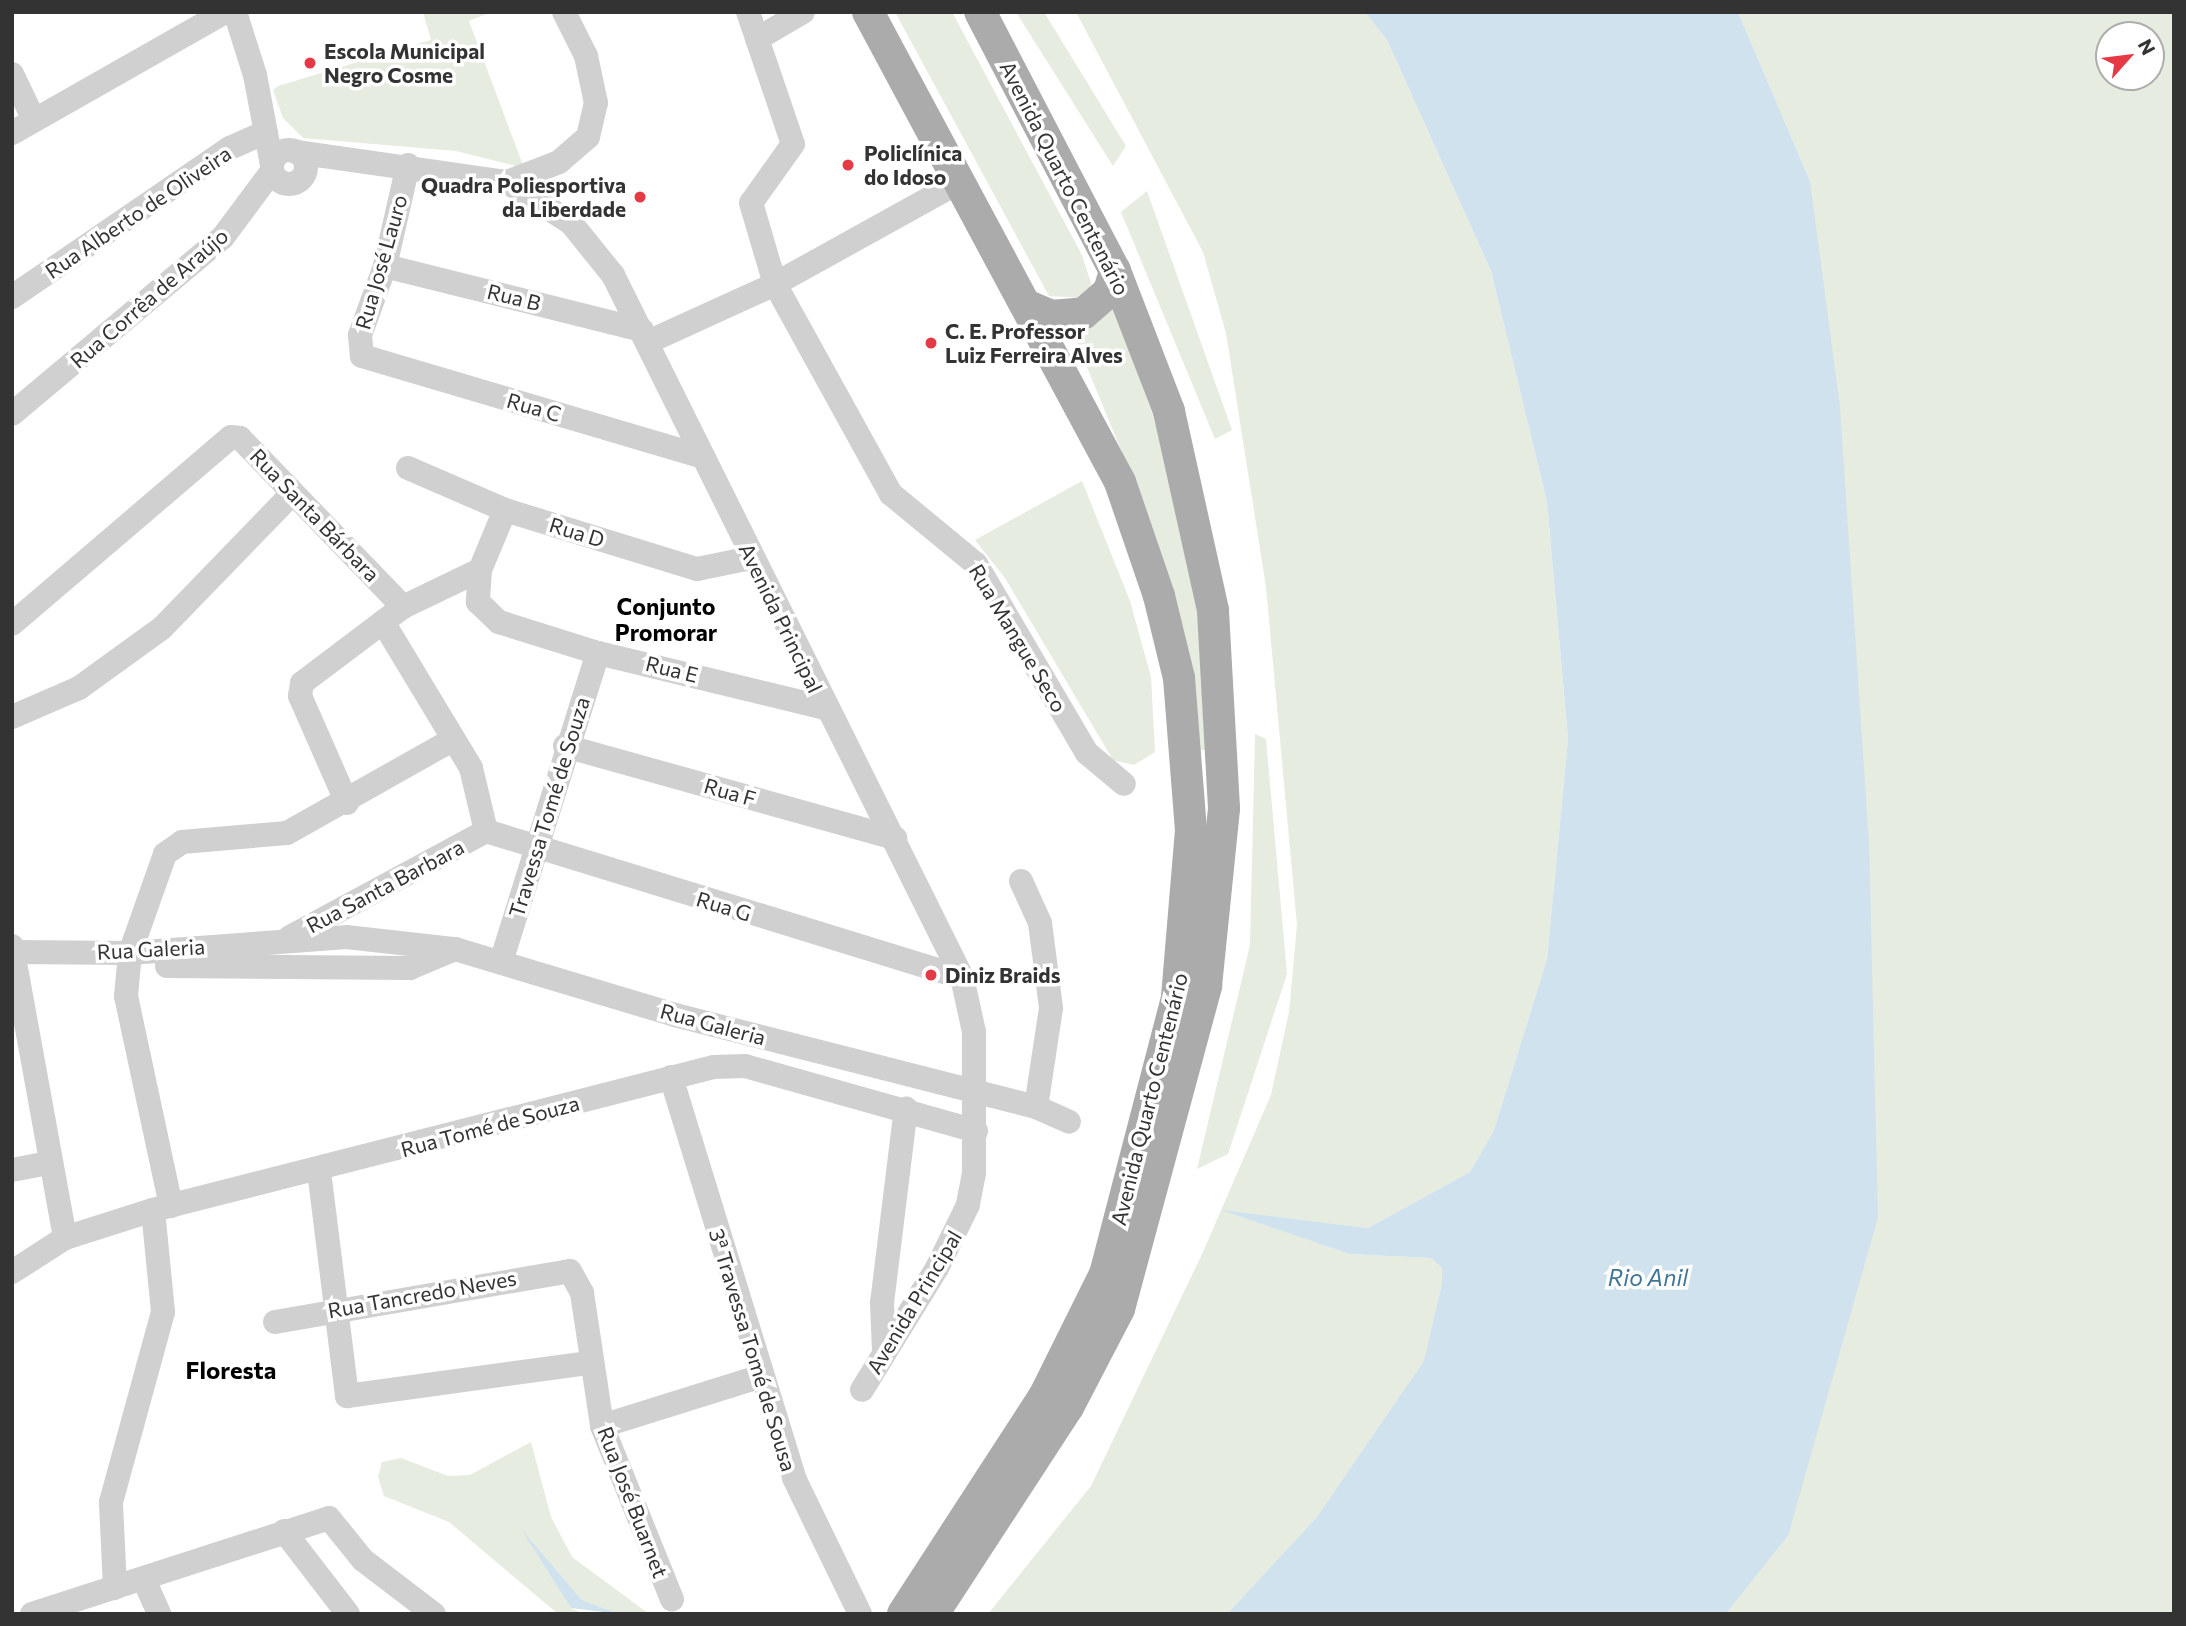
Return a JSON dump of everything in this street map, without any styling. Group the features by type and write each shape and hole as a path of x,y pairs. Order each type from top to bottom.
{"main road":[{"name":"Avenida Quarto Centenário","path":"933,1614 1093,1365 1124,1297 1138,1203 1215,932 1224,808 1220,679 1184,463 1115,271 980,12"},
{"name":"Avenida Quarto Centenário","path":"873,16 1028,306 1133,516 1167,628 1185,724 1191,830 1184,953 1154,1142"},
{"path":"1028,306 1051,316 1084,313 1109,291 1115,271"},
{"name":"Avenida Quarto Centenário","path":"903,1614 1079,1335 1138,1203"}],"street":[{"path":"12,133 225,12"},
{"path":"235,12 289,184 303,176 356,159"},
{"path":"283,159 356,159 507,182 559,162 578,150 595,124 592,76 564,12"},
{"path":"748,12 757,39 803,12"},
{"name":"Rua Mangue Seco","path":"757,39 793,144 751,204 775,284 891,495 976,565 1087,753 1124,784"},
{"path":"12,74 34,120"},
{"path":"255,75 266,132 283,159"},
{"name":"Rua Alberto de Oliveira","path":"12,297 230,148 266,132"},
{"name":"Rua Corrêa de Araújo","path":"12,414 223,237 283,159"},
{"name":"Rua José Lauro","path":"365,358 360,335 385,266 408,165"},
{"path":"645,336 775,284 961,181"},
{"name":"Avenida Principal","path":"507,182 571,223 591,244 645,336 751,558 895,838 962,977 974,1032 974,1173 958,1229 862,1390"},
{"name":"Rua B","path":"385,266 645,336"},
{"name":"Rua C","path":"365,358 703,457"},
{"name":"Rua Santa Bárbara","path":"12,624 222,442 240,438 403,607"},
{"name":"Rua D","path":"408,468 505,510 697,569 751,558"},
{"path":"12,717 79,688 162,628 292,494"},
{"path":"347,803 299,689 403,607 480,570 505,510"},
{"name":"Rua E","path":"480,570 474,588 484,612 598,653 826,708"},
{"path":"383,622 480,788 486,831"},
{"name":"Travessa Tomé de Souza","path":"501,962 565,747 598,653"},
{"path":"115,1588 111,1502 163,1312 162,1208 129,1019 129,960 171,846 287,833 347,803 452,740"},
{"name":"Rua F","path":"565,747 895,838"},
{"name":"Rua G","path":"486,831 535,849 962,977"},
{"name":"Rua Santa Barbara","path":"283,940 486,831"},
{"path":"1021,881 1040,923 1051,1008 1036,1107"},
{"name":"Rua Galeria","path":"129,960 283,940 373,937 455,948 972,1097 1036,1107 1069,1122"},
{"name":"Rua Galeria","path":"13,949 129,960 410,968 455,948"},
{"path":"13,949 48,1163 65,1238"},
{"name":"Rua Tomé de Souza","path":"12,1272 65,1238 162,1208 319,1171 671,1077 745,1066 976,1129"},
{"name":"3ª Travessa Tomé de Sousa","path":"671,1077 758,1377 819,1541 860,1614"},
{"path":"884,1351 882,1303 906,1108"},
{"path":"12,1170 48,1163"},
{"path":"319,1171 344,1393 365,1396 588,1363"},
{"name":"Rua Tancredo Neves","path":"275,1322 570,1271"},
{"name":"Rua José Buarnet","path":"570,1271 582,1293 588,1363 602,1426 672,1600"},
{"path":"602,1426 758,1377"},
{"path":"32,1614 115,1588 145,1582 284,1531 329,1518 363,1560 434,1614"},
{"path":"284,1531 348,1614"},
{"path":"145,1582 159,1614"}],"shaded area":[{"path":"423,12 491,12 469,21 524,168 456,151 303,138 283,118 273,90 278,86 431,40"},
{"path":"895,12 952,12 1082,255 1091,283 1087,298 1049,296"},
{"path":"1016,12 1044,12 1126,146 1113,166"},
{"path":"1076,12 1365,12 1387,40 1491,271 1547,502 1568,739 1547,959 1494,1130 1470,1172 1368,1228 1225,1211 1349,1254 1431,1258 1442,1268 1442,1283 1425,1360 1316,1518 1227,1614 988,1614 1091,1486 1203,1252 1271,1095 1289,1012 1297,925 1266,587 1226,333 1203,252"},
{"path":"1738,12 2174,12 2174,1614 1726,1614 1788,1536 1810,181"},
{"path":"1147,191 1232,430 1215,439 1121,212"},
{"path":"1112,304 1160,435 1196,598 1210,750 1200,750 1135,484 1073,333"},
{"path":"1082,481 1130,601 1151,677 1155,752 1134,765 1113,760 1005,578 975,540"},
{"path":"1255,734 1266,739 1287,974 1228,1154 1197,1169 1250,945"},
{"path":"531,1442 551,1517 572,1557 649,1614 619,1614 582,1600 524,1533 571,1608 583,1614 558,1614 449,1522 384,1496 378,1477 382,1462 401,1458 448,1476 470,1475"}],"water":[{"name":"Rio Anil","path":"1365,12 1738,12 1810,181 1840,407 1869,843 1878,1217 1788,1536 1726,1614 1227,1614 1316,1518 1424,1361 1442,1283 1442,1268 1431,1258 1349,1254 1221,1210 1368,1228 1470,1172 1494,1130 1547,959 1568,739 1547,502 1491,271 1387,40"},
{"path":"521,1529 582,1600 619,1614 571,1608"}],"place":[{"name":"Escola Municipal Negro Cosme","path":"310,63"},
{"name":"Policlínica do Idoso","path":"848,165"},
{"name":"Quadra Poliesportiva da Liberdade","path":"640,197"},
{"name":"C. E. Professor Luiz Ferreira Alves","path":"931,343"},
{"name":"Diniz Braids","path":"931,975"}],"district":[{"name":"Conjunto Promorar","path":"666,619"},
{"name":"Floresta","path":"231,1370"}]}
